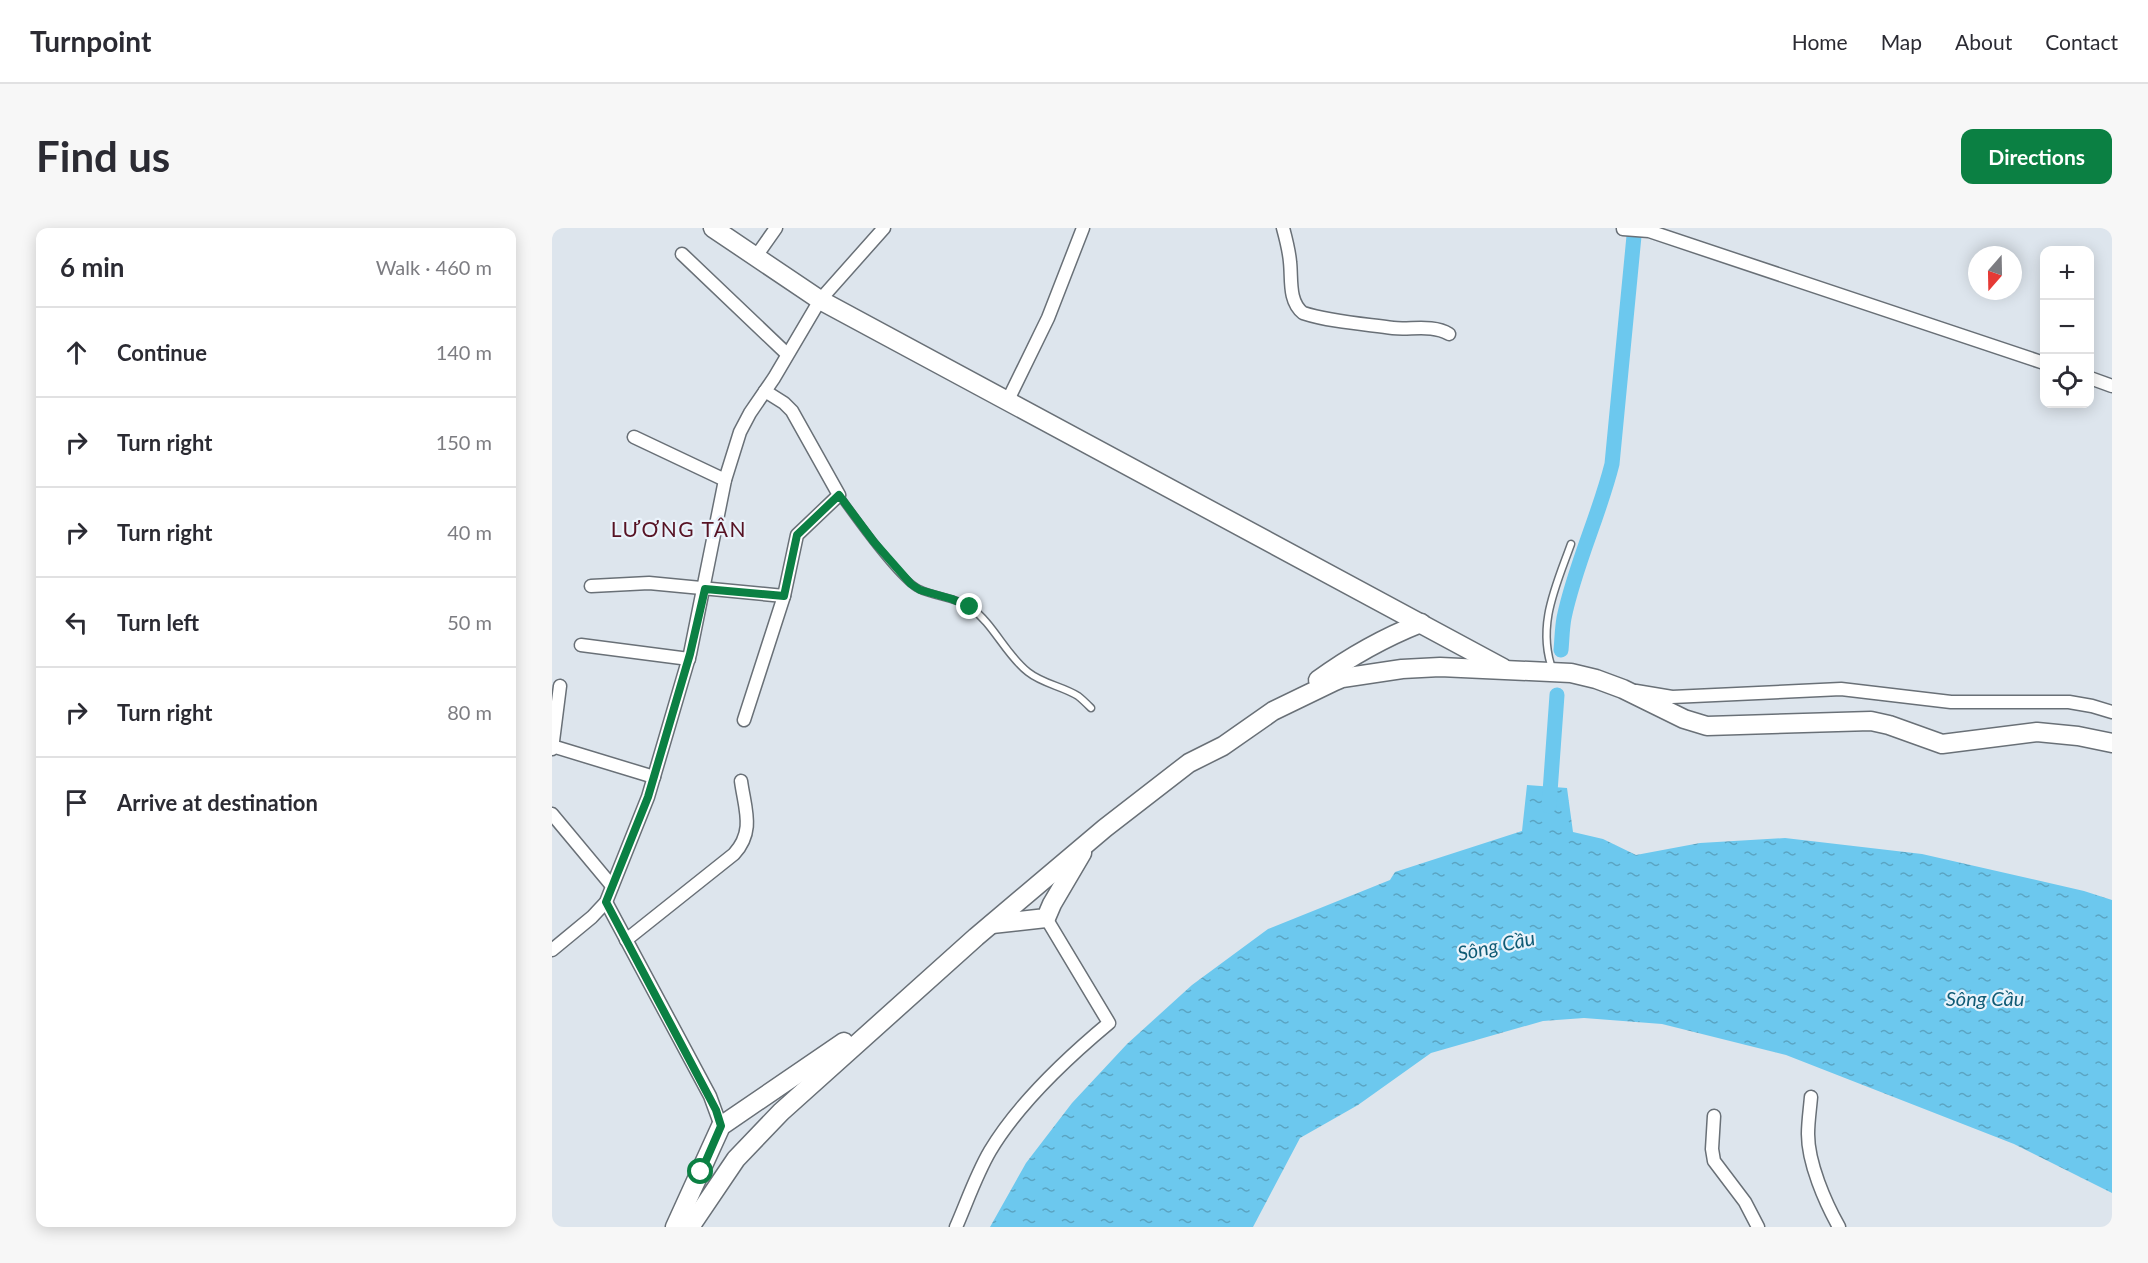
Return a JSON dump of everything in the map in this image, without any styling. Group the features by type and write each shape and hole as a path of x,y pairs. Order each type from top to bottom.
{"main road":[{"path":"713,228 757,255 820,300 1505,669"},
{"path":"690,1227 736,1159 781,1112 1086,843 1189,763 1223,746 1349,657 1379,640 1420,623"},
{"path":"1273,711 1342,678 1402,669 1505,669 1571,672 1596,679 1623,689 1684,719 1707,726 1871,721 1942,744 2037,732 2078,736 2112,743"},
{"path":"992,924 1046,918 1086,843"},
{"path":"675,1227 721,1126 890,1014"}],"street":[{"path":"757,255 776,228"},
{"path":"552,950 585,924 606,902 654,777 689,659 726,480 740,432 820,300 884,228"},
{"path":"1007,402 1048,318 1083,228"},
{"path":"1282,228 1290,262 1292,292 1298,309 1303,313 1395,328 1424,328 1449,334"},
{"path":"1623,229 1649,231 2040,362"},
{"path":"682,254 787,354"},
{"path":"2094,379 2112,386"},
{"path":"744,720 784,596 797,535 839,495 792,411 784,402 765,391"},
{"path":"634,437 726,480"},
{"path":"591,586 649,583 784,596"},
{"path":"580,645 689,659"},
{"path":"560,686 552,747 654,777"},
{"path":"1623,689 1672,697 1842,689 1950,702 2069,702 2112,712"},
{"path":"626,940 734,854 741,845 748,828 741,781"},
{"path":"552,814 612,886"},
{"path":"606,902 710,1096 721,1126"},
{"path":"956,1227 990,1152 1010,1124 1074,1054 1109,1023 1046,918"},
{"path":"1811,1097 1808,1135 1811,1156 1821,1190 1839,1227"},
{"path":"1714,1116 1712,1157 1745,1202 1758,1227"}],"lane":[{"path":"839,495 874,542 911,584 920,590 970,607 992,629 1018,664 1046,682 1078,696 1090,708"},
{"path":"1553,671 1547,649 1546,623 1571,544"}],"water":[{"name":"Sông Cầu","path":"1527,785 1567,788 1573,832 1603,839 1636,855 1700,843 1785,838 1922,854 2084,891 2112,900 2112,1193 2014,1144 1786,1055 1662,1024 1584,1018 1543,1021 1431,1053 1358,1105 1300,1138 1253,1227 990,1227 1026,1163 1072,1103 1127,1044 1192,985 1268,929 1390,880 1395,872 1522,831"}],"waterway":[{"path":"1561,650 1563,622 1569,598 1612,464 1634,236"},
{"path":"1549,806 1557,695"}],"district":[{"name":"LƯƠNG TÂN","path":"679,528"}],"route":[{"path":"701,1172 721,1126 716,1110 606,902 648,797 690,654 705,589 784,596 797,535 839,495 874,542 911,584 920,590 970,607"}]}
